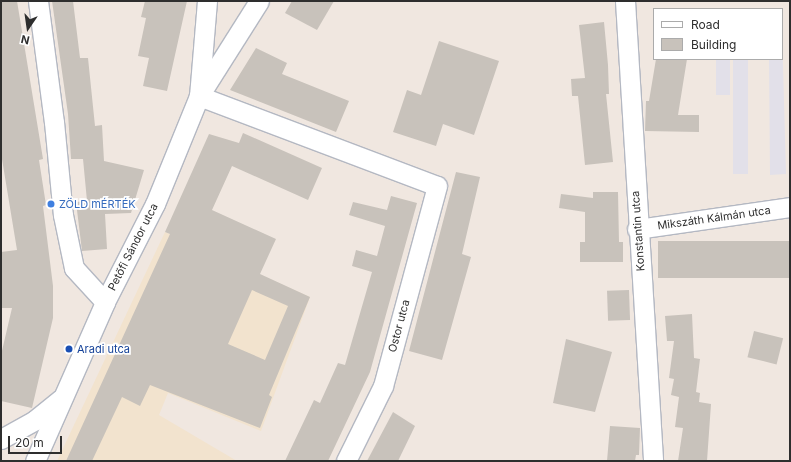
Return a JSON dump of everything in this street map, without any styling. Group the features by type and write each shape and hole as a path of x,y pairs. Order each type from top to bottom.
{"street":[{"path":"38,1 54,122 62,215 74,268 105,302"},
{"name":"Petőfi Sándor utca","path":"199,96 207,1"},
{"name":"Petőfi Sándor utca","path":"35,461 105,302 154,204 199,96 259,1"},
{"name":"Konstantin utca","path":"625,1 637,229 653,461"},
{"name":"Ostor utca","path":"199,96 436,186 383,386 346,461"},
{"name":"Mikszáth Kálmán utca","path":"637,229 790,207"},
{"name":"Petőfi Sándor utca","path":"1,439 35,420 63,397"}],"shaded area":[{"path":"716,60 730,60 730,95 716,95"},
{"path":"733,60 748,60 748,174 733,174"},
{"path":"769,60 783,60 786,174 770,175"},
{"path":"165,232 310,297 261,431 168,393 159,415 237,461 57,461"}],"building":[{"path":"1,1 17,1 43,159 39,160 46,205 43,206 53,286 53,318 32,408 1,401 1,355 12,308 1,308 1,252 17,250 1,153"},
{"path":"52,1 73,1 80,58 88,58 95,126 102,125 104,161 144,170 131,213 105,214 107,249 82,251 76,202 87,201 83,159 71,159 68,114"},
{"path":"145,1 187,1 167,91 143,86 149,58 138,56 146,18 141,17"},
{"path":"292,1 334,1 317,30 285,13"},
{"path":"604,22 609,94 606,94 613,162 585,165 578,96 572,96 571,79 585,78 579,25"},
{"path":"439,41 499,61 474,135 443,124 436,146 393,132 407,90 421,95"},
{"path":"256,48 287,63 282,74 349,101 336,132 230,90"},
{"path":"656,60 687,60 678,115 699,115 699,132 645,131 646,101 649,101"},
{"path":"243,133 322,168 308,200 232,166 212,210 276,239 260,274 310,297 269,395 272,397 260,428 150,385 140,406 122,397 92,461 66,461 170,234 165,232 209,134 239,143","holes":["252,290 288,306 265,360 228,344"]},
{"path":"456,172 480,177 462,254 471,257 442,360 409,351"},
{"path":"593,192 618,192 619,242 623,242 623,262 580,262 580,242 585,242 585,212 559,208 561,194 593,198"},
{"path":"391,196 417,203 370,372 328,461 285,461 314,400 320,403 338,363 345,365 372,272 352,266 356,250 377,256 385,226 349,215 353,202 387,210"},
{"path":"658,241 790,241 790,278 658,278"},
{"path":"629,290 630,320 608,321 607,291"},
{"path":"692,314 694,358 700,359 696,392 700,393 699,402 711,404 707,461 678,461 683,428 675,427 679,397 671,395 674,379 669,378 674,341 667,341 665,316"},
{"path":"754,331 783,338 777,364 747,357"},
{"path":"566,339 612,352 595,412 553,403"},
{"path":"393,412 415,426 398,461 367,461"},
{"path":"610,426 640,428 639,455 636,455 635,461 607,461"}],"place":[{"name":"ZÖLD mÉRTÉK","path":"51,204"},
{"name":"Aradi utca","path":"69,349"}]}
